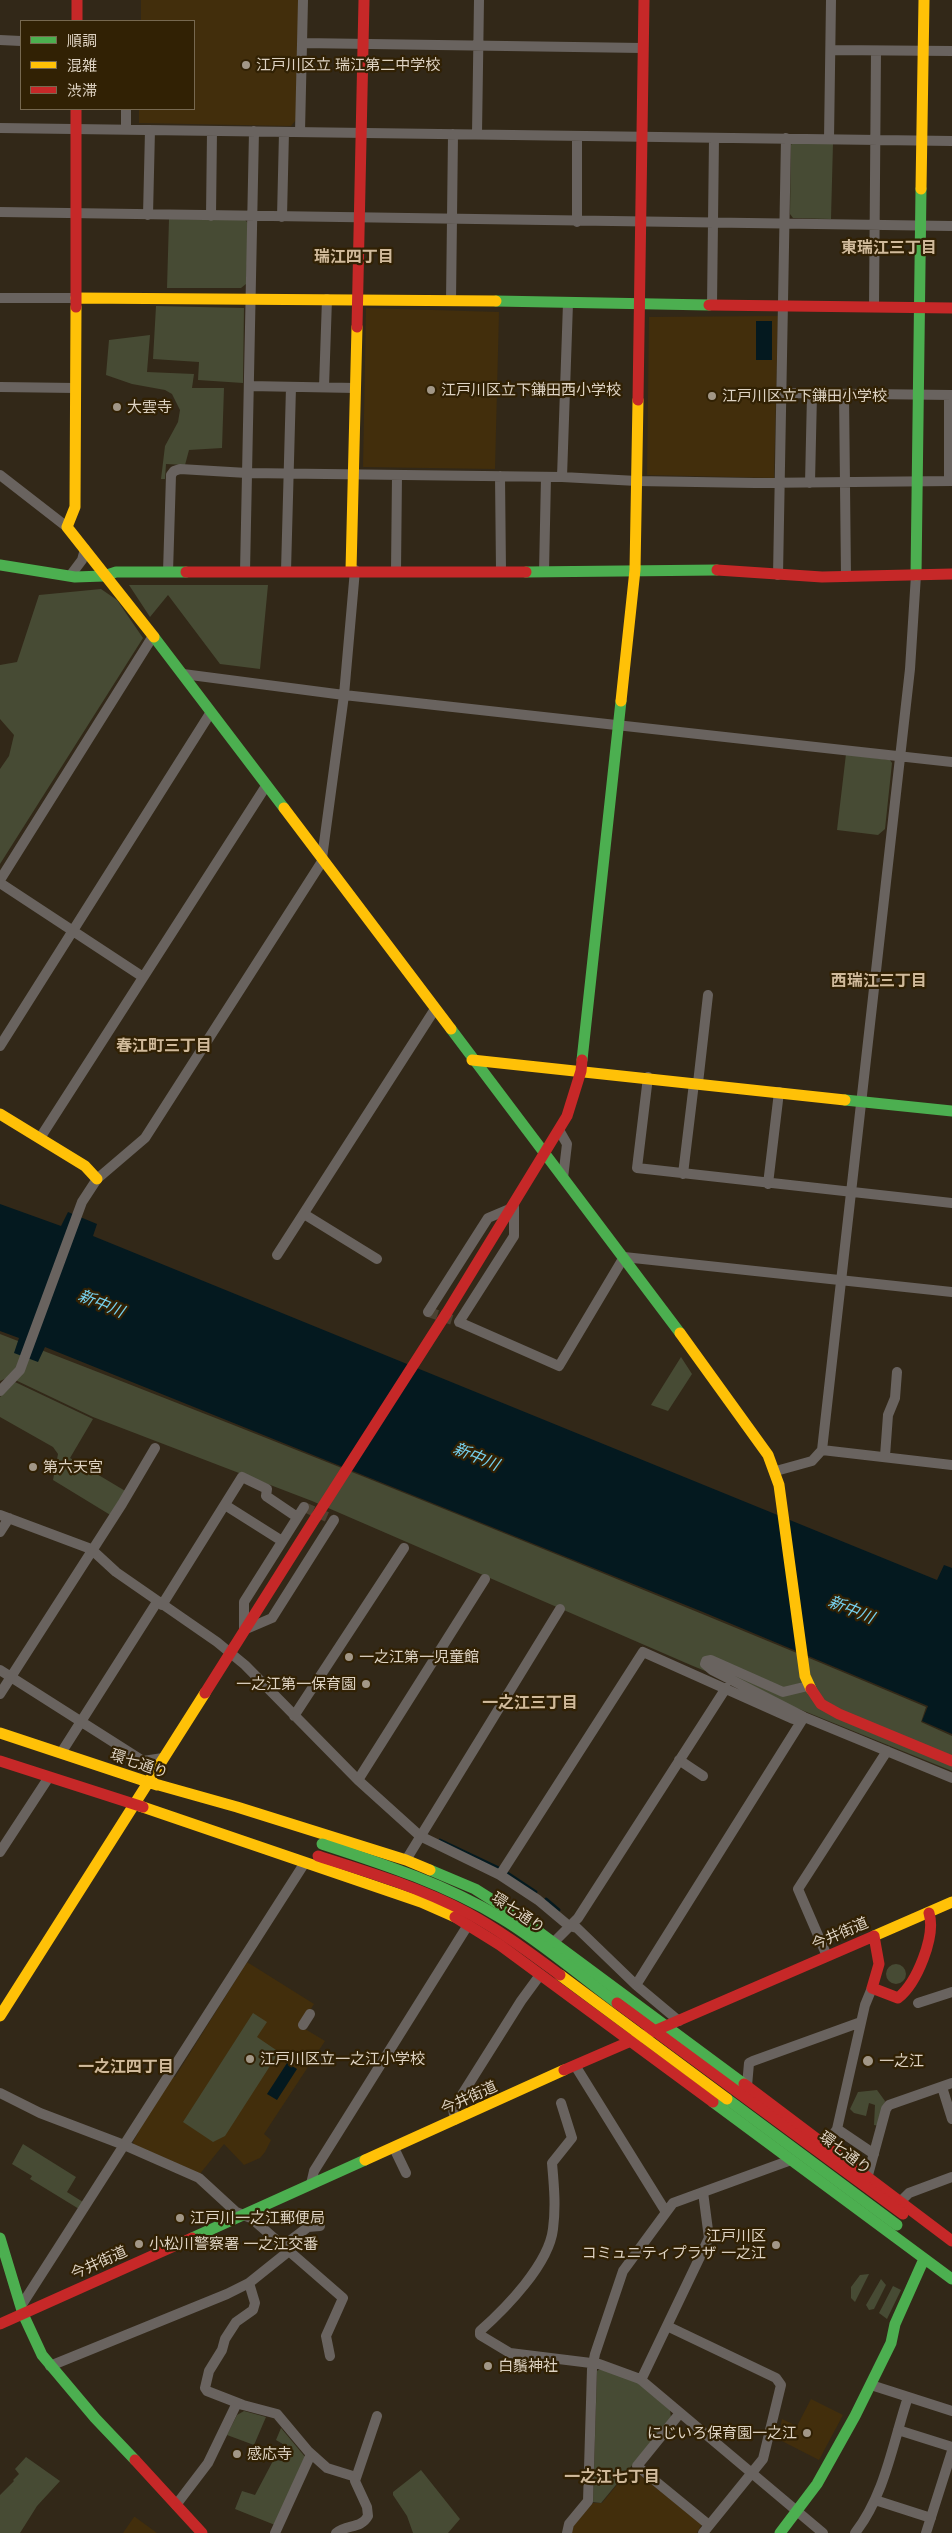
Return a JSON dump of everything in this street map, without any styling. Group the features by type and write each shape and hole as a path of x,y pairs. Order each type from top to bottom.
{"street":[{"path":"77,0 77,20"},
{"path":"300,132 303,0"},
{"path":"0,1391 20,1370 82,1202 97,1179 145,1138 323,859 344,695 353,570 356,300 364,0"},
{"path":"477,134 479,0"},
{"path":"0,2016 514,1207 567,1116 581,1071 635,570 644,0"},
{"path":"829,139 831,0"},
{"path":"776,1471 812,1461 822,1450 910,669 916,575 918,481 924,0"},
{"path":"0,40 20,41"},
{"path":"302,43 642,48"},
{"path":"831,50 952,51"},
{"path":"874,307 876,50"},
{"path":"67,527 75,507 76,110"},
{"path":"126,110 126,129"},
{"path":"0,128 952,141"},
{"path":"148,215 150,130"},
{"path":"210,216 212,131"},
{"path":"245,572 254,131"},
{"path":"282,217 284,132"},
{"path":"451,301 453,134"},
{"path":"577,136 577,222"},
{"path":"712,305 714,138"},
{"path":"778,575 786,138"},
{"path":"0,212 641,223 952,226"},
{"path":"0,298 251,298 952,308"},
{"path":"324,388 327,299"},
{"path":"562,477 568,303"},
{"path":"249,386 355,388"},
{"path":"0,387 75,388"},
{"path":"286,571 291,387"},
{"path":"168,572 171,476 174,471 562,477 637,481 780,483 950,481 951,395 782,393"},
{"path":"810,483 812,394"},
{"path":"844,394 846,576"},
{"path":"0,475 67,527 85,549 183,674 323,859 472,1060 624,1258 760,1442 776,1471 779,1485 806,1681 821,1704 839,1714 952,1761"},
{"path":"396,571 398,475"},
{"path":"500,476 501,571"},
{"path":"544,572 546,477"},
{"path":"70,576 82,560 85,549"},
{"path":"0,565 70,576 106,576 116,572 353,570 544,572 698,569 778,575 952,574"},
{"path":"143,977 0,881 153,636"},
{"path":"183,674 344,695 952,762"},
{"path":"0,1046 211,712"},
{"path":"40,1138 266,786"},
{"path":"683,1174 708,995"},
{"path":"277,1255 435,1009"},
{"path":"472,1060 648,1077 952,1111"},
{"path":"648,1077 636,1168 952,1203"},
{"path":"768,1184 779,1092"},
{"path":"0,1114 85,1166 97,1179"},
{"path":"559,1130 567,1144 563,1178"},
{"path":"428,1312 488,1218 514,1207"},
{"path":"514,1207 514,1236 459,1322 559,1366 624,1258"},
{"path":"304,1214 377,1259"},
{"path":"624,1258 952,1292"},
{"path":"885,1456 888,1415 895,1398 897,1372"},
{"path":"1,1691 155,1448"},
{"path":"822,1450 952,1465"},
{"path":"62,1753 81,1721 242,1477 267,1489 266,1496 297,1517"},
{"path":"225,1504 282,1541"},
{"path":"244,1630 244,1602 304,1507"},
{"path":"0,1532 4,1516 91,1549 116,1572 230,1653 294,1716 324,1742 358,1780 420,1836 430,1843 500,1875 538,1900 569,1926 576,1928 636,1985 679,2020"},
{"path":"244,1630 272,1618 334,1520"},
{"path":"294,1716 404,1548"},
{"path":"358,1780 485,1579"},
{"path":"406,1860 560,1609"},
{"path":"500,1875 643,1652 793,1718 804,1717"},
{"path":"806,1681 783,1692 711,1660 706,1661 705,1664 712,1670 804,1717 952,1778"},
{"path":"0,1670 143,1761 163,1758"},
{"path":"554,1942 578,1918 726,1688"},
{"path":"636,1985 804,1717"},
{"name":"環七通り","path":"0,1733 148,1782 422,1878 463,1896 503,1919 902,2214 952,2246"},
{"path":"827,1956 798,1889 887,1751"},
{"path":"679,1760 703,1776"},
{"name":"環七通り","path":"0,1761 134,1804 318,1856 418,1888 476,1916 516,1943 952,2267"},
{"path":"0,1852 49,1777"},
{"path":"148,1782 247,1810 406,1860 475,1889 554,1942 868,2175 952,2241"},
{"path":"134,1804 304,1864 421,1902 468,1924 952,2279"},
{"path":"22,2310 304,1864"},
{"name":"今井街道","path":"0,2324 22,2310 244,2215 576,2067 629,2041 952,1902"},
{"path":"872,1988 894,1998 902,1996 908,1990 930,1936 931,1923 929,1913"},
{"path":"311,2184 318,2164 468,1924"},
{"path":"826,2145 837,2128 861,2022 879,1964 874,1936"},
{"path":"455,2120 453,2109 521,2001 540,1975"},
{"path":"918,2002 952,1992"},
{"path":"303,2025 310,2014"},
{"path":"747,2086 750,2063 753,2061 861,2022"},
{"path":"576,2067 666,2212"},
{"path":"868,2175 886,2108 889,2105 947,2085 952,2119"},
{"path":"0,2093 40,2113 199,2178 236,2212 251,2218 343,2298 326,2336 330,2356"},
{"path":"561,2103 572,2138 552,2163 556,2196 553,2230 545,2256 515,2295 480,2331 480,2335 510,2352 593,2364 642,2380 823,2533"},
{"path":"837,2128 874,2154"},
{"path":"394,2148 406,2173"},
{"path":"566,2533 568,2524 588,2501 593,2364 624,2271 673,2203 791,2160"},
{"path":"902,2201 909,2193 952,2177"},
{"path":"642,2380 709,2238 703,2192"},
{"path":"50,2366 208,2303 248,2283 308,2227 320,2226"},
{"path":"0,2238 22,2310 36,2344 50,2366 202,2533"},
{"path":"780,2533 797,2512 830,2463 871,2385 891,2343 895,2324 924,2259"},
{"path":"248,2283 255,2304 253,2310 236,2322 225,2339 222,2350 209,2371 205,2388 207,2391 237,2403 278,2414 311,2454 327,2468 356,2477"},
{"path":"667,2326 776,2378 780,2382 781,2388 763,2459 706,2529 636,2466 680,2413"},
{"path":"871,2385 952,2410"},
{"path":"855,2533 866,2519 875,2500 908,2396"},
{"path":"176,2505 208,2463 237,2403"},
{"path":"336,2533 341,2529 363,2524 368,2516 368,2507 356,2485 356,2477 377,2416"},
{"path":"898,2430 952,2447"},
{"path":"926,2533 948,2477 952,2451"},
{"path":"275,2533 311,2454"},
{"path":"875,2500 931,2518"}],"shaded area":[{"name":"江戸川区立 瑞江第二中学校","path":"141,0 299,0 296,120 291,126 139,123 139,110 195,110 195,20 141,20"},
{"name":"江戸川区立下鎌田西小学校","path":"366,308 499,312 495,469 363,467"},
{"name":"江戸川区立下鎌田小学校","path":"778,316 774,478 647,475 649,317"},
{"name":"江戸川区立一之江小学校","path":"247,1962 314,2004 300,2026 325,2041 264,2134 271,2140 260,2158 244,2165 224,2144 199,2175 134,2145 133,2142 138,2133 136,2132 172,2076 175,2077"},
{"name":"にじいろ保育園一之江","path":"811,2399 843,2415 819,2460 778,2439 782,2419 797,2426"},
{"path":"631,2468 702,2524 697,2533 571,2533 572,2527 593,2503 602,2503"},
{"path":"135,2517 157,2533 123,2533"}],"green space":[{"path":"793,142 833,143 831,219 793,218 790,214 791,145"},
{"path":"169,219 245,220 249,224 246,284 241,288 167,288"},
{"path":"156,306 244,308 243,383 198,380 199,362 153,359"},
{"path":"150,335 147,372 194,374 192,388 224,388 222,448 189,450 185,465 166,464 165,479 161,479 165,446 178,422 180,410 172,394 165,390 132,384 106,375 109,340"},
{"path":"129,585 268,585 260,669 220,664 168,595 150,617"},
{"path":"101,589 117,600 143,638 0,864 0,769 9,756 14,735 0,719 0,665 17,662 39,595"},
{"path":"846,754 890,760 892,763 885,829 878,835 837,830"},
{"path":"0,1334 464,1517 926,1707 921,1722 952,1736 952,1771 693,1666 312,1501 93,1417 9,1377 0,1381"},
{"path":"681,1357 692,1374 668,1411 651,1405"},
{"path":"15,1382 93,1419 70,1458 127,1492 112,1516 53,1480 58,1454 53,1447 0,1417 0,1397"},
{"path":"896,1964 903,1967 906,1974 903,1981 896,1984 889,1981 886,1974 889,1967"},
{"path":"253,2013 267,2022 257,2037 279,2052 225,2136 213,2142 183,2122"},
{"path":"877,2090 885,2101 880,2126 874,2125 875,2105 869,2103 866,2116 854,2113 850,2109 858,2092"},
{"path":"23,2144 76,2177 67,2192 83,2202 79,2209 30,2179 32,2176 12,2164"},
{"path":"869,2274 855,2302 851,2298 851,2287 860,2275"},
{"path":"881,2279 886,2285 874,2309 869,2310 866,2305"},
{"path":"893,2286 901,2290 887,2319 879,2313"},
{"path":"600,2369 638,2382 670,2410 671,2418 601,2503 593,2502 597,2371"},
{"path":"244,2411 266,2417 254,2445 227,2435 237,2415"},
{"path":"281,2428 306,2458 275,2525 235,2509 242,2491 255,2495 274,2459 281,2461 288,2447 276,2440"},
{"path":"26,2457 60,2481 37,2506 20,2533 0,2533 0,2495 19,2474 15,2469"},
{"path":"421,2470 460,2519 448,2533 413,2533 407,2516 393,2495 393,2492"}],"water":[{"path":"756,321 772,321 772,360 756,360"},
{"name":"新中川","path":"0,1204 61,1226 68,1212 97,1224 93,1236 937,1580 944,1565 952,1568 952,1734 922,1721 928,1706 703,1612 45,1347 38,1362 14,1353 19,1338 0,1331"},
{"path":"287,2063 297,2069 277,2100 267,2094"}],"waterway":[{"path":"440,1840 499,1868"},
{"path":"506,1872 536,1892"},
{"path":"546,1899 559,1910"}],"tunnel":[{"path":"428,1312 459,1322"},
{"path":"304,1507 334,1520"}],"traffic: fast":[{"path":"916,575 921,189"},
{"path":"496,301 709,305"},
{"path":"0,565 75,577 104,576 116,572 186,572"},
{"path":"526,572 717,570"},
{"path":"154,637 284,808"},
{"path":"582,1060 621,701"},
{"path":"451,1029 680,1333"},
{"path":"845,1100 952,1111"},
{"path":"322,1844 436,1885 480,1906 530,1937 617,2003"},
{"path":"430,1870 475,1889 516,1915 744,2084"},
{"path":"727,2099 897,2225"},
{"path":"713,2102 952,2279"},
{"path":"192,2238 365,2160"},
{"path":"0,2238 23,2314 42,2355 95,2418 135,2460"},
{"path":"780,2533 817,2484 855,2416 891,2343 895,2324 924,2259"}],"traffic: slow":[{"path":"921,189 924,0"},
{"path":"76,298 496,301"},
{"path":"76,307 75,507 67,527 154,637"},
{"path":"351,570 357,327"},
{"path":"621,701 635,570 638,400"},
{"path":"284,808 451,1029"},
{"path":"472,1060 845,1100"},
{"path":"0,1114 85,1166 97,1179"},
{"path":"680,1333 768,1455 779,1485 805,1676 811,1689"},
{"path":"0,2016 205,1693"},
{"path":"0,1733 157,1785"},
{"path":"148,1782 237,1807 406,1860 430,1870"},
{"path":"134,1804 421,1902 455,1917"},
{"path":"874,1936 952,1902"},
{"path":"560,1975 727,2099"},
{"path":"365,2160 564,2070"}],"traffic: jam":[{"path":"77,0 77,20"},
{"path":"357,327 364,0"},
{"path":"638,400 644,0"},
{"path":"76,110 76,307"},
{"path":"709,305 952,308"},
{"path":"717,570 822,577 952,574"},
{"path":"186,572 526,572"},
{"path":"446,1314 567,1116 581,1071 582,1060"},
{"path":"316,1517 446,1314"},
{"path":"205,1693 316,1517"},
{"path":"811,1689 821,1704 839,1714 952,1761"},
{"path":"0,1761 143,1807"},
{"path":"318,1856 394,1881 450,1904 492,1927 560,1975"},
{"path":"874,1936 879,1964 872,1988 898,1998 912,1982 923,1958 930,1934 929,1913"},
{"path":"455,1917 500,1945 713,2102"},
{"path":"564,2070 874,1936"},
{"path":"617,2003 903,2214"},
{"path":"744,2084 952,2241"},
{"path":"0,2324 192,2238"},
{"path":"135,2460 202,2533"}],"place":[{"name":"江戸川区立 瑞江第二中学校","path":"246,65"},
{"name":"江戸川区立下鎌田西小学校","path":"431,390"},
{"name":"江戸川区立下鎌田小学校","path":"712,396"},
{"name":"大雲寺","path":"117,407"},
{"name":"第六天宮","path":"33,1467"},
{"name":"一之江第一児童館","path":"349,1657"},
{"name":"一之江第一保育園","path":"366,1684"},
{"name":"江戸川区立一之江小学校","path":"250,2059"},
{"name":"一之江","path":"868,2061"},
{"name":"江戸川一之江郵便局","path":"180,2218"},
{"name":"小松川警察署 一之江交番","path":"139,2244"},
{"name":"江戸川区 コミュニティプラザ 一之江","path":"776,2245"},
{"name":"白鬚神社","path":"488,2366"},
{"name":"にじいろ保育園一之江","path":"807,2433"},
{"name":"感応寺","path":"237,2454"}],"district":[{"name":"東瑞江三丁目","path":"889,248"},
{"name":"瑞江四丁目","path":"354,257"},
{"name":"西瑞江三丁目","path":"879,981"},
{"name":"春江町三丁目","path":"164,1046"},
{"name":"一之江三丁目","path":"530,1703"},
{"name":"一之江四丁目","path":"126,2067"},
{"name":"一之江七丁目","path":"612,2477"}]}
